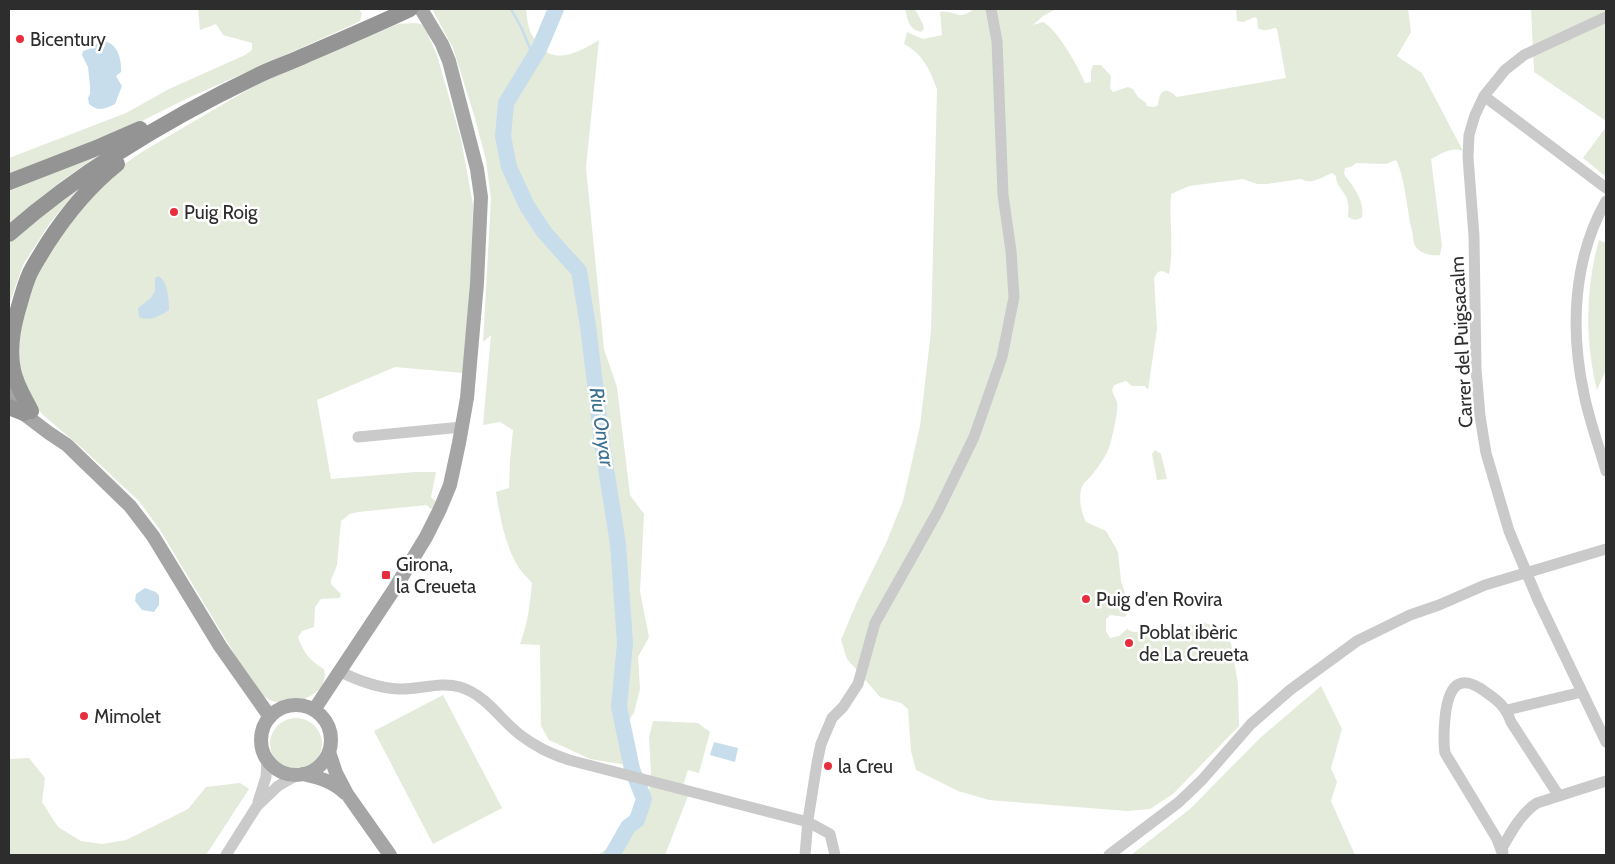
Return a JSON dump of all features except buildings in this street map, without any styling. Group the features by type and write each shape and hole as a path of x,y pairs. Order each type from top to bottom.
{"highway":[{"path":"9,234 84,175 187,112 262,74 410,9"},
{"path":"9,182 115,141 179,110 209,100"},
{"path":"21,410 18,386 12,365 12,335 28,278 37,260 56,229 79,200 106,172 169,130 187,112"},
{"path":"9,319 22,297"}],"main road":[{"path":"314,710 341,672 426,537 450,484 467,398 478,283 481,197 477,169 449,61 442,44 421,9"},
{"path":"9,392 21,410"},
{"path":"9,402 67,445 112,487 143,522 220,646 270,717"},
{"path":"300,775 319,766 329,752 331,740 329,728 323,718 314,710 299,705 288,706 278,710 270,717 264,727 261,737 262,749 267,760 280,771 292,775 326,780 337,785 347,794"},
{"path":"329,752 336,773 347,794 390,855"}],"street":[{"path":"805,855 808,822 821,744 832,718 843,707 858,684 875,623 938,511 974,437 1002,357 1014,297 1011,251 1003,195 997,41 991,9"},
{"name":"Carrer del Puigsacalm","path":"1606,17 1524,55 1505,70 1484,96 1475,116 1469,135 1468,157 1474,236 1476,369 1480,416 1486,453 1506,523 1538,600 1606,742"},
{"path":"1484,96 1606,188"},
{"path":"1606,201 1589,240 1579,276 1576,315 1576,341 1584,395 1606,471"},
{"path":"358,437 462,427"},
{"path":"1109,855 1153,822 1202,780 1251,724 1283,696 1357,641 1410,615 1485,585 1606,549"},
{"path":"341,672 366,684 399,689 439,685 458,687 472,692 488,703 518,733 544,752 808,822 830,834 835,855"},
{"path":"1504,854 1497,838 1445,753 1447,701 1457,685 1467,682 1473,683 1507,710 1511,722 1559,796"},
{"path":"1507,710 1582,692"},
{"path":"257,806 266,777 267,760"},
{"path":"226,855 257,806 278,786 300,775"},
{"path":"1504,854 1510,834 1530,808 1537,803 1606,781"}],"green space":[{"path":"198,9 358,9 362,13 360,21 352,25 186,99 124,130 9,175 9,158 126,113 169,89 245,55 252,50 252,43 223,35 216,24 200,30"},
{"path":"432,9 526,9 528,26 533,37 543,50 558,56 583,49 599,40 586,167 604,349 617,387 630,495 644,514 640,591 649,637 638,657 640,689 634,713 618,735 626,765 590,759 549,740 541,726 540,645 520,644 527,621 532,583 520,570 510,550 501,521 496,492 509,488 513,430 500,422 483,425 491,335 483,342 491,199 486,160 453,48"},
{"path":"905,9 915,9 923,24 924,29 921,32 913,29"},
{"path":"974,9 1056,9 1043,16 1033,25 1043,22 1055,33 1073,59 1085,83 1091,82 1093,65 1101,65 1111,76 1110,88 1113,92 1128,87 1133,89 1147,106 1154,107 1158,105 1160,96 1164,91 1170,91 1177,97 1286,78 1277,29 1264,30 1258,28 1255,17 1243,22 1237,21 1236,9 1408,9 1411,32 1397,56 1422,73 1463,151 1451,150 1431,159 1442,246 1440,255 1426,254 1415,246 1404,185 1396,160 1386,164 1356,163 1351,167 1345,168 1344,174 1358,194 1362,205 1362,217 1357,220 1348,217 1346,197 1338,184 1336,176 1332,173 1317,180 1309,181 1301,179 1257,184 1243,179 1189,186 1171,194 1169,274 1162,271 1158,272 1154,278 1157,329 1148,390 1145,386 1132,386 1126,381 1114,385 1113,392 1117,402 1117,411 1110,445 1101,463 1083,485 1080,495 1081,505 1086,522 1106,531 1118,552 1121,581 1130,608 1125,617 1110,615 1106,619 1106,631 1110,638 1119,636 1127,629 1133,632 1141,632 1204,623 1219,627 1231,643 1238,684 1239,726 1173,794 1150,809 1127,811 989,800 958,791 916,770 911,751 908,709 901,703 880,697 847,659 841,640 856,604 886,543 903,501 920,426 931,331 937,89 925,63 911,48 904,44 907,32 923,39 942,35 940,12 963,15"},
{"path":"1531,9 1606,9 1606,121 1534,72"},
{"path":"398,24 421,24 425,28 437,55 461,139 473,205 472,255 463,373 395,367 317,400 331,479 436,472 431,497 436,502 434,508 430,509 427,505 358,512 350,514 341,521 337,565 331,580 331,584 341,594 340,598 321,599 315,607 314,627 302,631 298,637 308,656 324,669 323,686 309,697 292,703 275,702 267,699 260,693 250,680 160,530 139,501 43,415 33,403 19,375 19,325 38,267 56,236 114,171 145,150 256,85"},
{"path":"1606,127 1606,177 1583,158"},
{"path":"105,151 56,186 9,225 9,188"},
{"path":"81,185 50,223 23,265 9,305 9,244"},
{"path":"1599,240 1606,243 1606,370 1597,390 1590,353 1588,315 1591,277"},
{"path":"1155,450 1161,454 1167,479 1157,480 1152,454"},
{"path":"1321,686 1342,729 1331,768 1337,782 1331,801 1355,855 1131,855 1190,809 1260,738"},
{"path":"443,695 502,808 433,844 374,731"},
{"path":"291,718 301,718 315,725 322,739 322,749 315,763 301,770 291,770 281,766 274,759 270,749 270,739 274,729 281,722"},
{"path":"653,721 698,723 710,732 699,773 688,770 682,789 690,791 665,855 597,855 635,832 648,806 651,772 649,737"},
{"path":"29,758 45,778 42,802 58,827 81,841 102,844 126,840 188,809 206,787 240,783 249,789 206,855 9,855 9,759"}],"water":[{"path":"100,41 110,43 119,55 121,72 116,76 122,86 115,104 102,109 95,108 89,104 88,67 82,55 83,51"},
{"path":"159,276 166,287 169,310 151,319 139,317 138,308 151,298 155,291 155,278"},
{"path":"145,588 156,592 159,596 159,605 154,612 142,610 135,601 136,594"},
{"path":"714,742 738,748 735,762 710,755"}],"waterway":[{"path":"511,9 534,58"},
{"name":"Riu Onyar","path":"556,9 539,49 506,103 503,136 509,167 527,206 544,232 579,271 588,326 602,443 618,544 625,643 619,707 632,769 644,799 637,820 628,827 612,855"}],"place":[{"name":"Bicentury","path":"20,39"},
{"name":"Puig Roig","path":"174,212"},
{"name":"Girona, la Creueta","path":"386,575"},
{"name":"Puig d'en Rovira","path":"1086,599"},
{"name":"Poblat ibèric de La Creueta","path":"1129,643"},
{"name":"Mimolet","path":"84,716"},
{"name":"la Creu","path":"828,766"}]}
